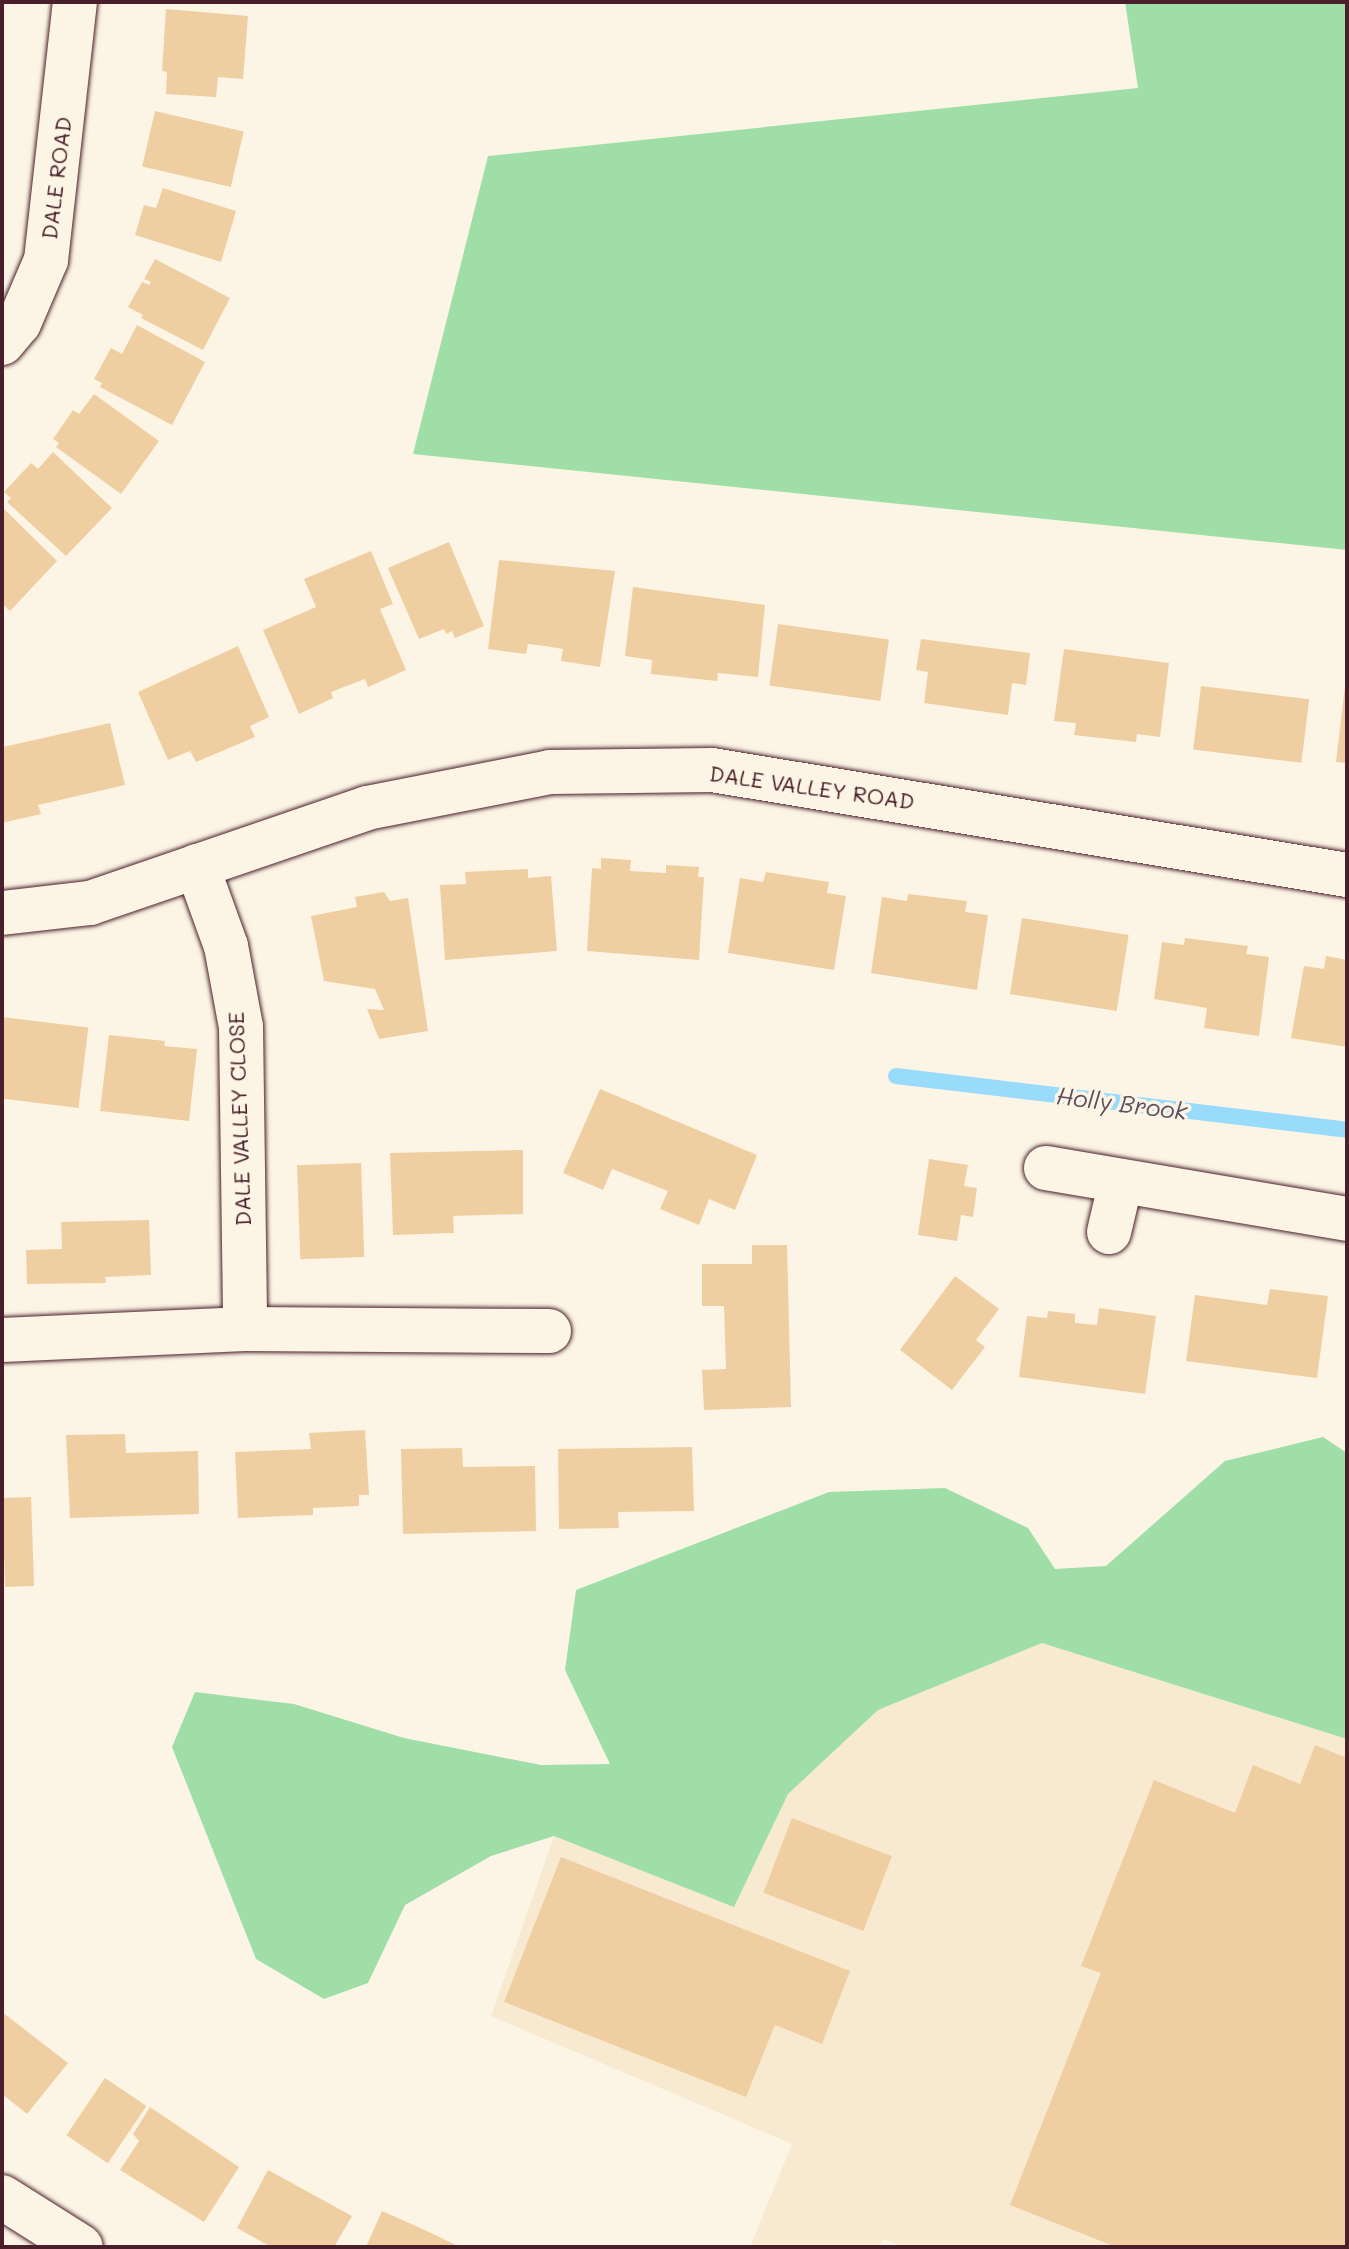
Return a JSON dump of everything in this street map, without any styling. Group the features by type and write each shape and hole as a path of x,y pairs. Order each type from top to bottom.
{"street":[{"name":"DALE ROAD","path":"2,343 19,323 46,260 75,2"},
{"name":"DALE VALLEY ROAD","path":"2,913 90,903 367,808 550,772 712,770 1347,875"},
{"name":"DALE VALLEY CLOSE","path":"197,866 226,946 241,1027 245,1329"},
{"path":"1046,1168 1347,1219"},
{"path":"1109,1232 1121,1181"},
{"path":"2,1340 245,1329 549,1331"},
{"path":"2,2197 81,2247"}],"shaded area":[{"path":"1042,1643 1347,1739 1347,2247 903,2247 883,2239 880,2247 750,2247 792,2144 491,2016 554,1836 734,1907 788,1794 878,1710"}],"green space":[{"path":"1125,2 1347,2 1347,550 413,454 488,156 1138,88"},
{"path":"1323,1437 1347,1453 1347,1739 1042,1643 878,1710 788,1794 734,1907 554,1836 491,1856 405,1905 368,1983 324,1999 256,1959 172,1747 195,1692 294,1704 404,1738 541,1765 610,1764 565,1670 576,1590 829,1492 945,1488 1028,1528 1055,1569 1106,1566 1225,1461"}],"building":[{"path":"166,9 248,16 243,79 218,77 216,97 166,94 167,72 162,71"},
{"path":"155,111 244,131 231,187 142,167"},
{"path":"163,188 236,211 221,262 135,235 144,205 156,208"},
{"path":"155,259 230,298 203,350 141,318 143,315 128,307 142,282 149,285 151,282 144,279"},
{"path":"137,325 205,362 172,425 100,387 102,383 94,379 111,348 122,354"},
{"path":"94,394 159,441 121,494 56,447 59,443 53,439 73,410 79,414"},
{"path":"53,452 112,508 66,556 7,502 11,498 4,492 31,463 38,469"},
{"path":"2,507 57,561 10,611 2,604"},
{"path":"449,542 484,626 455,638 452,631 446,634 444,629 419,639 388,568"},
{"path":"371,551 393,604 380,609 406,670 368,687 365,679 331,692 333,698 299,714 263,630 316,607 304,579"},
{"path":"499,560 615,571 600,667 561,661 563,649 545,646 528,644 526,654 488,649"},
{"path":"633,587 765,605 758,677 718,673 717,681 651,674 652,660 625,656"},
{"path":"778,624 889,640 880,701 769,685"},
{"path":"921,639 1030,653 1026,685 1012,683 1008,715 924,703 928,672 916,670"},
{"path":"238,646 269,717 250,726 255,737 196,762 190,751 168,760 138,692"},
{"path":"1064,649 1169,663 1160,737 1137,734 1136,742 1074,735 1076,723 1054,721"},
{"path":"1201,686 1309,699 1301,763 1193,750"},
{"path":"1347,686 1347,763 1336,762"},
{"path":"110,723 125,785 38,805 41,814 2,823 3,747"},
{"path":"601,858 631,860 630,871 666,873 666,865 699,867 698,877 704,877 699,960 587,951 592,868 601,869"},
{"path":"528,869 528,878 551,876 557,951 445,960 440,885 466,884 465,872"},
{"path":"766,872 829,882 827,893 846,896 834,970 728,953 740,878 763,882"},
{"path":"384,892 390,901 408,898 428,1031 379,1039 367,1009 384,1010 375,989 324,981 311,916 357,907 355,897"},
{"path":"908,894 967,901 965,912 988,915 977,990 871,973 882,897 907,901"},
{"path":"1022,918 1129,935 1117,1011 1010,994"},
{"path":"1185,938 1248,946 1246,954 1269,957 1259,1036 1204,1028 1207,1008 1154,999 1162,942 1184,945"},
{"path":"1326,956 1347,960 1347,1047 1291,1038 1304,966 1324,969"},
{"path":"2,1017 88,1028 78,1108 2,1099"},
{"path":"109,1035 165,1041 164,1046 197,1049 189,1121 100,1111"},
{"path":"600,1089 757,1155 735,1210 709,1199 699,1225 660,1209 668,1191 612,1169 603,1190 563,1173"},
{"path":"523,1150 523,1214 453,1216 454,1233 393,1235 390,1153"},
{"path":"929,1159 968,1165 964,1186 977,1188 973,1217 961,1215 957,1241 918,1235"},
{"path":"361,1163 364,1257 300,1259 297,1165"},
{"path":"149,1220 151,1275 105,1277 106,1283 27,1284 26,1250 62,1249 61,1222"},
{"path":"752,1245 787,1245 791,1407 704,1410 702,1370 726,1369 724,1306 702,1306 702,1264 752,1264"},
{"path":"955,1276 999,1309 976,1340 985,1347 952,1390 900,1350"},
{"path":"1270,1289 1328,1296 1317,1378 1186,1361 1195,1295 1267,1305"},
{"path":"1099,1308 1156,1316 1145,1394 1019,1377 1027,1316 1047,1318 1048,1311 1075,1314 1075,1323 1097,1325"},
{"path":"365,1430 369,1495 359,1495 359,1506 313,1508 313,1515 238,1518 235,1452 311,1449 309,1433"},
{"path":"125,1434 126,1453 198,1451 199,1514 70,1518 66,1435"},
{"path":"692,1447 694,1511 618,1512 619,1528 559,1529 558,1449"},
{"path":"462,1448 463,1467 535,1466 536,1531 403,1534 401,1449"},
{"path":"31,1497 34,1586 5,1587 2,1498"},
{"path":"1315,1745 1347,1758 1347,2247 1116,2247 1010,2205 1101,1973 1081,1966 1154,1780 1235,1813 1253,1765 1300,1784"},
{"path":"792,1818 892,1856 863,1931 763,1893"},
{"path":"561,1857 850,1971 822,2044 775,2025 746,2097 504,2002"},
{"path":"2,2012 68,2063 27,2114 2,2094"},
{"path":"105,2078 146,2106 108,2163 66,2135"},
{"path":"150,2107 239,2167 204,2222 120,2170 139,2141 133,2134"},
{"path":"268,2170 352,2216 334,2247 271,2247 237,2228"},
{"path":"382,2211 427,2231 460,2247 366,2247"}],"waterway":[{"name":"Holly Brook","path":"896,1076 1347,1130"}]}
